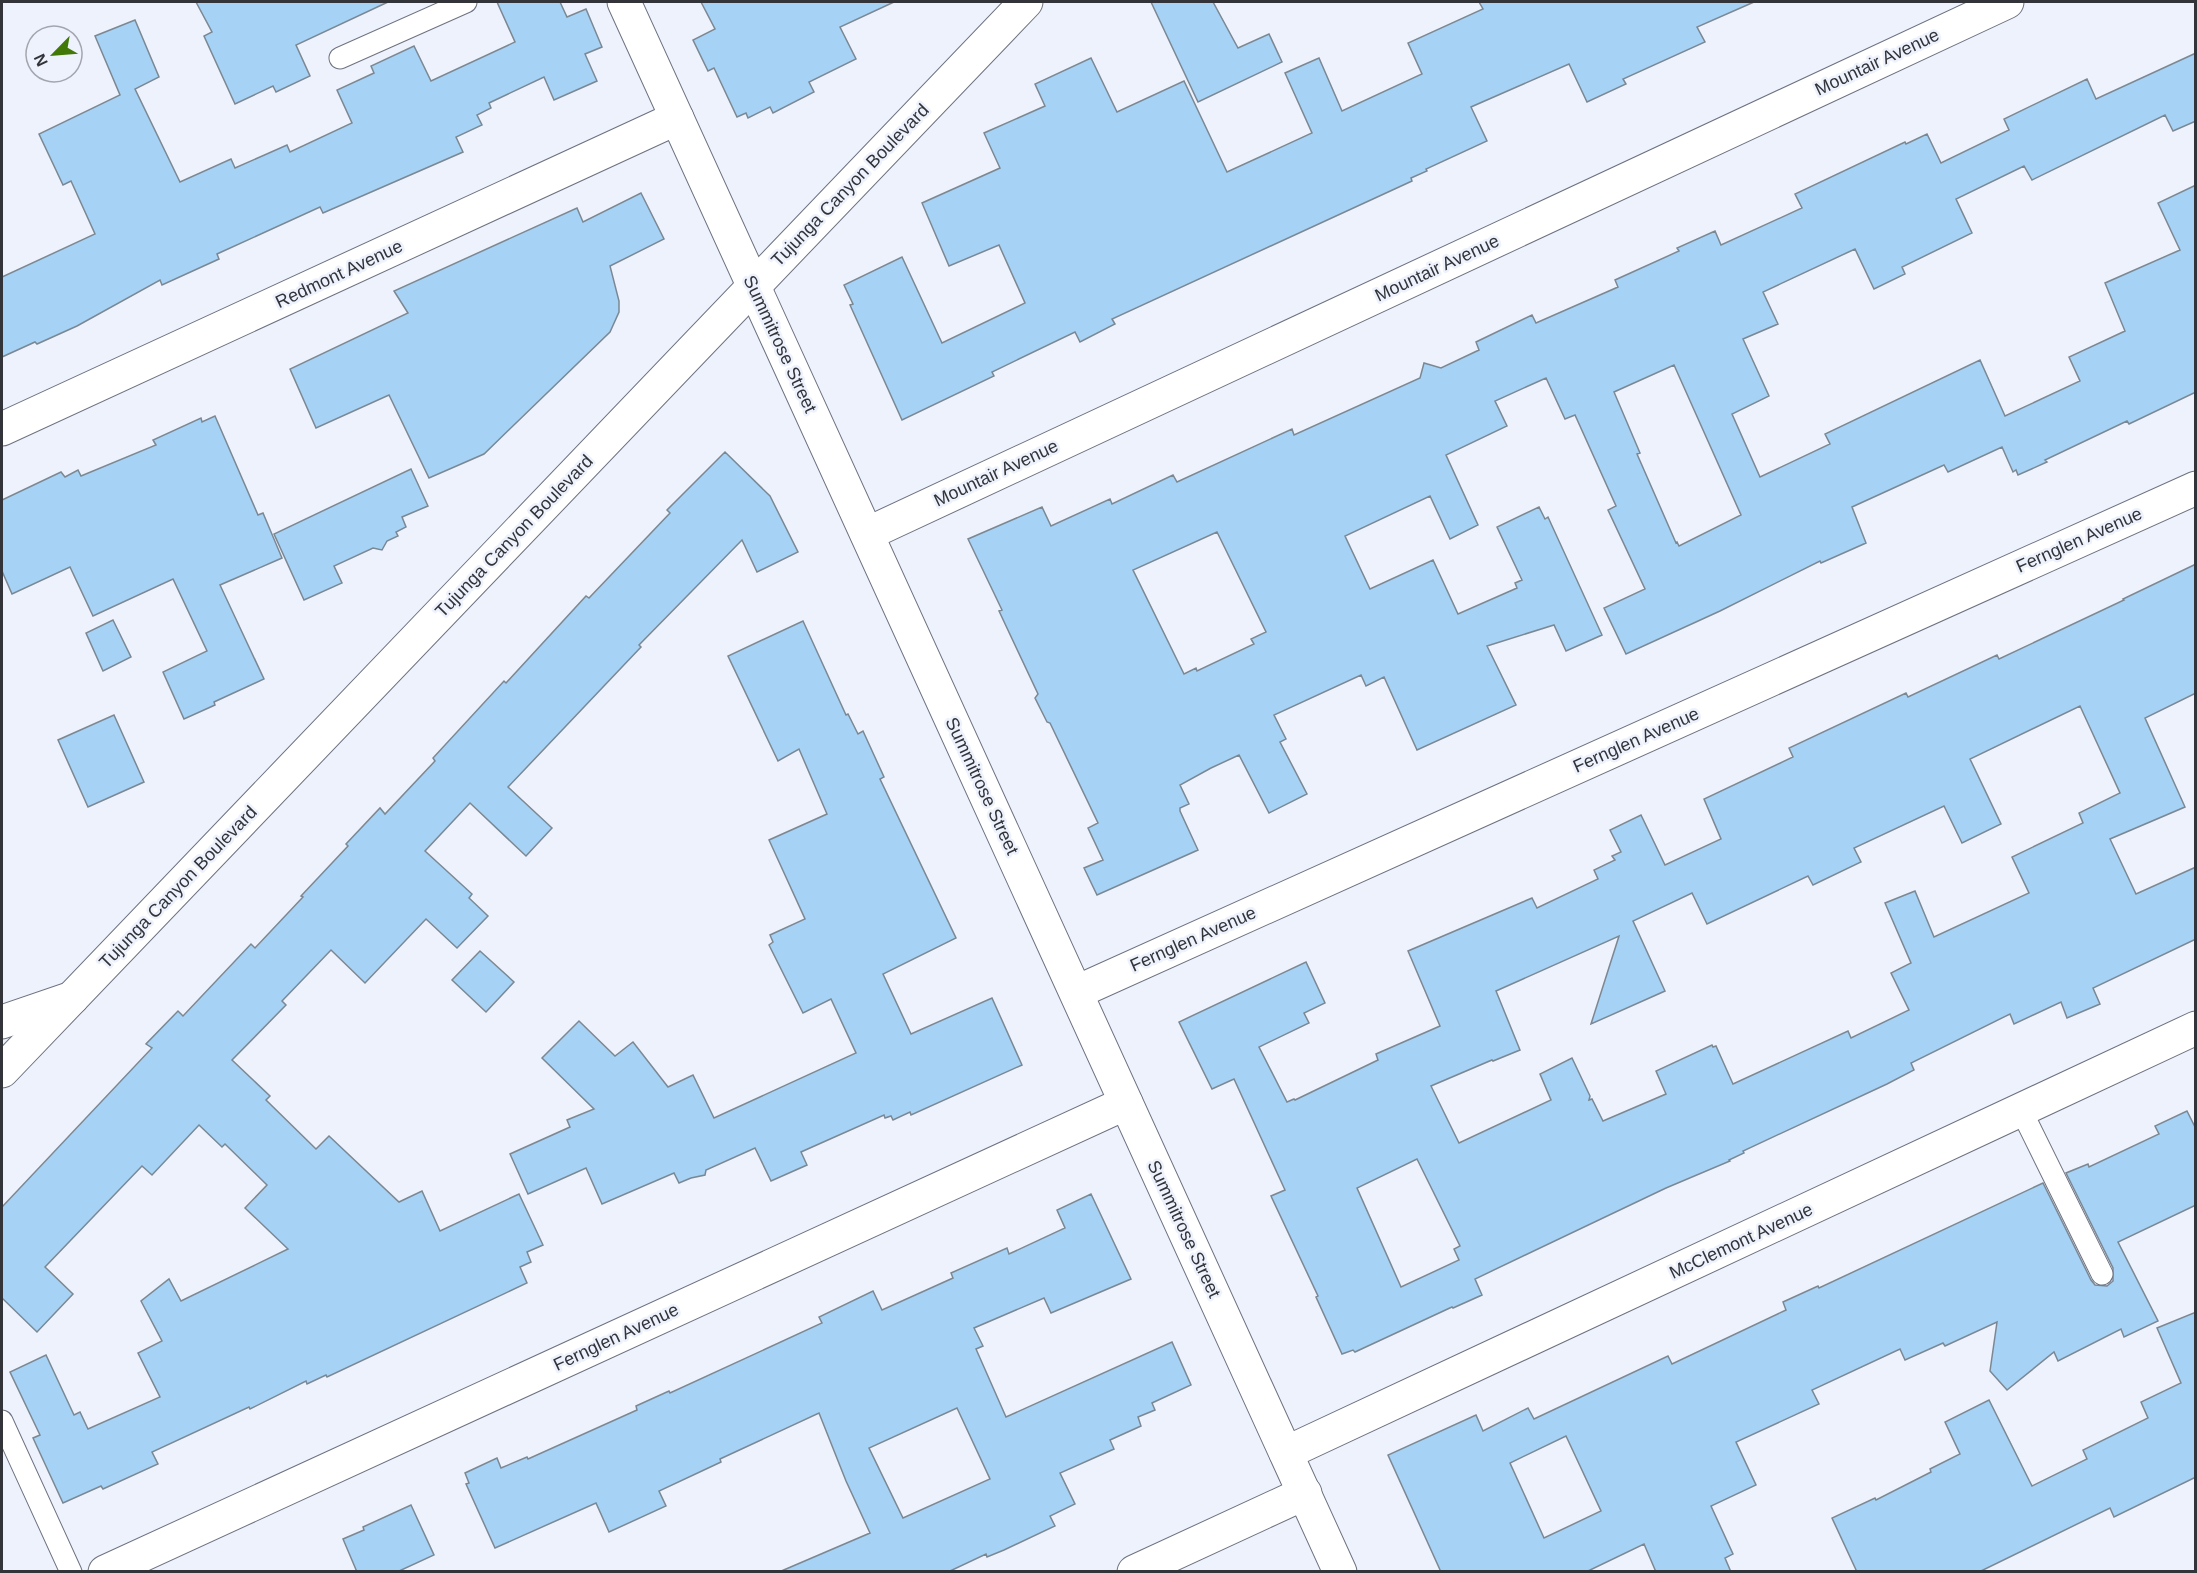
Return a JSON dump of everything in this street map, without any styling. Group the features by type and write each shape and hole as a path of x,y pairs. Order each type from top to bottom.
{"street":[{"name":"Summitrose Street","path":"624,2 1341,1572"},
{"name":"Tujunga Canyon Boulevard","path":"2,1071 1026,2"},
{"name":"Mountair Avenue","path":"867,534 2007,2"},
{"name":"Redmont Avenue","path":"2,429 677,118"},
{"name":"Fernglen Avenue","path":"1077,992 2196,488"},
{"path":"2,1022 72,998"},
{"name":"McClemont Avenue","path":"1286,1453 2196,1028"},
{"name":"Fernglen Avenue","path":"105,1572 1126,1102"},
{"path":"1134,1572 1305,1493"}],"lane":[{"path":"340,58 466,2"},
{"path":"2021,1110 2102,1274"},
{"path":"2,1421 71,1572"}],"building":[{"path":"196,2 388,2 296,45 310,76 276,92 273,86 235,104 204,36 212,32"},
{"path":"497,2 560,2 567,17 586,9 602,47 585,54 597,81 554,100 544,77 489,103 491,108 477,115 482,125 456,137 463,152 323,213 320,207 217,254 219,259 162,285 160,280 77,326 2,357 2,277 95,234 71,181 63,185 39,134 120,95 95,36 135,20 159,77 135,89 180,182 231,159 235,168 287,145 290,152 352,123 337,90 374,73 371,66 414,46 431,81 515,42"},
{"path":"701,2 894,2 840,27 856,59 809,82 814,92 773,113 770,107 748,118 746,113 737,117 714,68 708,71 693,40 715,29"},
{"path":"1151,2 1213,2 1238,48 1269,34 1282,62 1198,102"},
{"path":"1479,2 1754,2 1697,27 1705,42 1623,79 1626,84 1587,102 1569,64 1471,107 1487,141 1426,169 1427,171 1411,178 1412,181 1112,319 1115,324 1080,342 1075,332 992,372 994,376 902,420 850,305 853,304 844,285 902,257 942,343 1025,303 999,245 949,266 922,203 1000,168 984,133 1045,106 1035,84 1091,58 1117,112 1184,81 1227,172 1312,133 1285,73 1319,58 1342,111 1422,74 1408,43 1483,9"},
{"path":"2196,53 2196,121 2173,131 2165,115 2032,180 2024,166 1956,199 1972,233 1902,267 1905,274 1874,289 1855,249 1763,292 1778,324 1743,339 1769,396 1732,414 1760,477 1830,444 1825,434 1980,360 2005,416 2080,381 2069,357 2125,331 2105,283 2180,250 2158,203 2196,185 2196,392 2129,424 2127,421 2018,475 2016,470 2013,472 2002,447 1948,472 1944,465 1852,507 1866,543 1821,563 1820,561 1720,611 1626,654 1604,608 1645,589 1608,510 1616,506 1575,415 1565,419 1546,378 1495,401 1507,426 1446,455 1478,525 1450,539 1430,496 1345,536 1370,589 1433,560 1458,614 1517,588 1515,583 1522,580 1497,527 1539,507 1545,519 1548,517 1602,635 1566,651 1554,625 1487,646 1516,705 1417,750 1384,677 1366,686 1361,675 1274,715 1286,739 1280,742 1307,794 1269,813 1239,755 1211,768 1180,785 1189,804 1180,808 1180,811 1198,850 1097,895 1084,868 1103,860 1088,828 1098,823 1050,723 1047,722 1035,698 1038,694 968,539 1042,507 1051,526 1110,499 1112,504 1173,475 1177,482 1292,429 1294,435 1420,378 1424,363 1441,368 1479,350 1476,342 1532,315 1536,323 1618,287 1615,280 1679,251 1677,248 1715,231 1721,245 1802,208 1795,194 1905,142 1906,144 1927,134 1941,163 2009,130 2004,119 2087,79 2096,99","holes":["1674,365 1741,515 1679,546 1637,454 1640,453 1614,392","1217,532 1266,632 1251,639 1254,644 1197,671 1196,668 1184,674 1133,570"]},
{"path":"641,193 664,239 610,266 619,301 619,312 610,332 484,454 429,478 389,395 316,428 290,369 408,313 394,291 577,208 583,222"},
{"path":"215,416 258,515 263,513 282,558 220,585 264,679 184,719 163,672 207,651 173,579 93,616 70,567 12,594 2,571 2,500 61,472 65,477 78,470 81,476 156,445 153,440 201,418 202,422"},
{"path":"725,452 770,496 798,552 757,572 742,540 639,645 641,647 508,787 552,828 526,856 470,803 425,851 472,894 469,898 488,916 457,948 426,919 365,983 331,950 282,1001 286,1005 232,1060 270,1096 266,1100 316,1149 329,1136 399,1202 422,1191 440,1231 519,1194 543,1245 527,1252 531,1262 520,1267 527,1283 327,1377 326,1375 307,1384 306,1381 250,1409 249,1407 152,1452 158,1464 103,1489 101,1486 63,1503 33,1438 40,1435 10,1372 46,1355 74,1415 80,1412 88,1429 160,1397 138,1353 162,1341 141,1301 169,1279 181,1301 288,1249 245,1208 267,1185 225,1144 222,1147 199,1125 152,1175 142,1166 45,1267 73,1294 37,1332 2,1298 2,1207 152,1048 146,1044 178,1011 183,1016 251,944 255,948 303,897 301,896 380,808 385,814 435,761 433,758 504,681 506,683 586,596 589,598 670,513 667,510"},
{"path":"411,469 428,506 402,517 406,527 396,532 398,536 387,541 382,550 373,548 334,566 342,583 304,600 274,534"},
{"path":"2196,564 2196,693 2145,718 2185,807 2110,839 2136,894 2196,867 2196,939 2093,988 2100,1004 2067,1018 2061,1002 2014,1024 2010,1014 1911,1063 1914,1070 1887,1084 1743,1151 1744,1153 1730,1161 1666,1188 1475,1279 1482,1295 1355,1352 1353,1350 1342,1354 1316,1297 1318,1296 1271,1196 1285,1190 1234,1079 1212,1089 1179,1022 1306,962 1325,1003 1304,1013 1309,1023 1259,1047 1287,1102 1295,1100 1378,1060 1376,1054 1440,1026 1408,951 1532,898 1537,908 1598,879 1594,870 1615,860 1612,856 1621,852 1610,830 1641,815 1665,865 1721,839 1704,799 1793,757 1789,748 1906,693 1908,697 1997,655 1999,659","holes":["2080,706 2120,793 2079,813 2083,823 2012,857 2029,893 1934,937 1915,891 1885,903 1911,963 1891,973 1909,1010 1851,1038 1848,1031 1733,1084 1716,1046 1712,1045 1656,1071 1666,1094 1603,1121 1592,1099 1589,1100 1590,1096 1572,1058 1540,1074 1551,1100 1459,1143 1431,1086 1520,1050 1496,991 1619,936 1591,1024 1665,991 1633,921 1692,893 1707,924 1808,876 1813,885 1861,862 1854,848 1944,806 1962,843 2001,824 1970,759","1417,1159 1460,1246 1454,1249 1459,1260 1401,1287 1357,1188"]},
{"path":"113,620 131,657 103,671 86,633"},
{"path":"803,621 846,715 848,714 858,734 863,731 884,777 880,779 956,938 883,974 911,1034 992,998 1022,1065 911,1115 910,1112 893,1120 891,1116 885,1118 884,1115 801,1152 807,1165 771,1181 755,1148 706,1170 705,1175 679,1183 674,1173 602,1204 586,1168 528,1194 510,1154 570,1127 567,1120 594,1109 542,1058 579,1021 615,1056 633,1042 668,1087 693,1075 714,1118 856,1053 831,999 803,1013 769,945 773,942 770,935 805,919 769,840 827,814 799,749 778,761 728,656"},
{"path":"114,715 144,782 88,807 58,740"},
{"path":"480,951 514,982 486,1012 452,980"},
{"path":"2187,1111 2196,1129 2196,1205 2118,1242 2158,1321 2124,1337 2121,1329 2058,1361 2054,1352 2007,1390 1990,1371 1997,1322 1945,1346 1943,1343 1905,1360 1900,1349 1812,1390 1819,1404 1736,1442 1756,1485 1711,1506 1733,1554 1725,1558 1731,1572 1656,1572 1644,1544 1586,1572 1441,1572 1388,1455 1476,1415 1483,1431 1528,1408 1534,1419 1668,1356 1672,1364 1786,1310 1783,1302 1818,1286 1819,1288 2043,1183 2091,1280 2095,1285 2107,1286 2113,1281 2113,1268 2066,1173 2088,1164 2089,1167 2159,1134 2155,1126","holes":["1566,1436 1601,1511 1544,1538 1510,1463"]},
{"path":"1091,1194 1131,1279 1051,1313 1044,1298 974,1328 983,1346 976,1349 1006,1417 1172,1342 1191,1385 1152,1403 1155,1410 1138,1417 1141,1426 1110,1440 1114,1449 1060,1473 1075,1504 1050,1516 1055,1526 1004,1550 987,1557 986,1554 948,1572 779,1572 870,1533 819,1413 720,1459 721,1462 659,1491 666,1506 609,1532 596,1503 495,1548 466,1484 469,1483 465,1473 497,1458 501,1468 527,1457 528,1459 637,1410 636,1406 669,1391 670,1393 822,1323 819,1317 873,1291 882,1310 953,1278 951,1273 1007,1248 1009,1254 1065,1228 1057,1210","holes":["957,1408 990,1479 903,1518 869,1448"]},
{"path":"2196,1312 2196,1477 2114,1517 2110,1508 1979,1572 1857,1572 1832,1518 1875,1498 1876,1500 1931,1472 1930,1469 1960,1454 1945,1422 1989,1400 2032,1486 2087,1459 2083,1450 2148,1418 2141,1402 2181,1383 2157,1328"},
{"path":"411,1505 434,1555 397,1572 357,1572 343,1539"}]}
